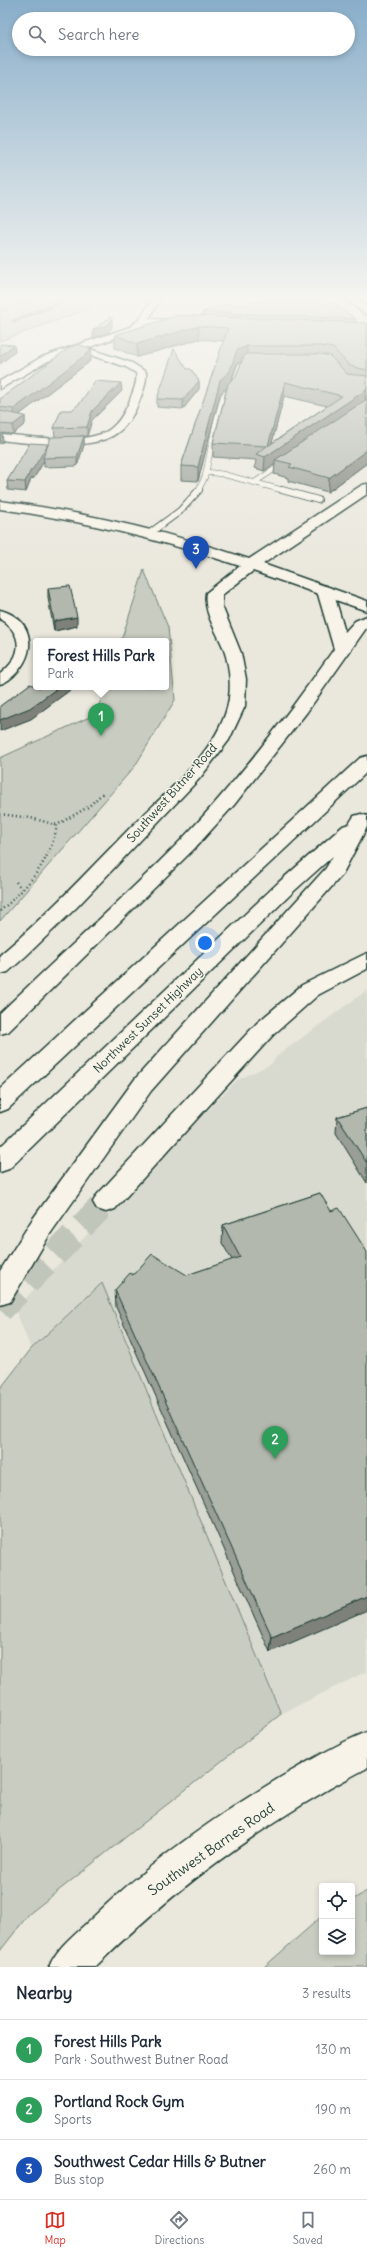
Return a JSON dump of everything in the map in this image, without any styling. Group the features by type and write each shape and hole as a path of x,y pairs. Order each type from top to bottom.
{"main road":[{"name":"Southwest Butner Road","path":"0,967 57,915 171,798 205,761 225,733 236,706 238,679 232,652 212,602 213,596 219,589 251,565 367,488"},
{"path":"0,505 84,516 150,533 251,565 367,606"},
{"path":"325,591 342,649"},
{"path":"0,1026 187,845 227,801 301,708 361,624 367,621"},
{"path":"0,1103 367,762"},
{"path":"0,1294 41,1227 143,1085 335,871 364,818"},
{"name":"Northwest Sunset Highway","path":"0,1162 286,887 364,818"},
{"path":"106,1202 265,1029 310,990 367,960"},
{"name":"Southwest Barnes Road","path":"68,1967 148,1892 226,1835 327,1770 367,1749"}],"street":[{"path":"0,438 64,441 86,440 109,434 123,424 137,391"},
{"path":"0,614 20,628 24,644 21,661 13,671 0,680"}],"lane":[{"path":"150,533 188,503 201,488 206,472 216,422 224,395 229,391"},
{"path":"255,482 288,460"},
{"path":"206,472 222,474 255,482 318,500"}],"path":[{"path":"0,814 31,818 57,825 88,807 104,792"},
{"path":"0,912 22,889 45,860 54,838 57,825"},
{"path":"16,882 22,889"}],"shaded area":[{"path":"144,570 168,627 175,700 135,766 0,921 0,758 96,714 104,690 169,690 169,638 122,638"},
{"path":"367,990 367,1671 281,1714 102,1283 31,1349 15,1309 237,1080 271,1064 277,1056"},
{"path":"102,1283 281,1714 29,1914 0,1951 0,1389 31,1349"},
{"path":"367,1891 367,1967 264,1967 319,1919 319,1955 355,1955 355,1898"}],"building":[{"path":"11,391 38,391 14,409 0,407 0,399"},
{"path":"88,391 113,391 92,411 87,427 54,428 61,410 72,410 80,403"},
{"path":"160,391 191,391 183,400 157,399"},
{"path":"207,391 217,391 198,467 181,466"},
{"path":"226,391 283,391 268,446 342,396 321,391 365,391 265,457 256,454 267,446 213,443"},
{"path":"367,399 367,450 329,478 289,467 292,464 275,460"},
{"path":"0,411 25,416 13,425 0,424"},
{"path":"84,436 77,457 43,458 51,437"},
{"path":"30,443 48,444 25,482 7,481"},
{"path":"70,586 77,617 54,621 48,588"},
{"path":"30,684 33,685 33,690 55,690 30,708 0,720 0,706"},
{"path":"367,1108 367,1163 337,1117"},
{"path":"320,1193 331,1211 339,1208 367,1252 367,1596 272,1637 115,1290 130,1273 133,1275 152,1254 187,1275 240,1257 223,1225"}],"tunnel":[{"path":"0,1310 106,1202"}],"place":[{"name":"Southwest Cedar Hills & Butner","path":"196,569"},
{"name":"Forest Hills Park","path":"101,736"},
{"name":"Portland Rock Gym","path":"275,1459"}]}
